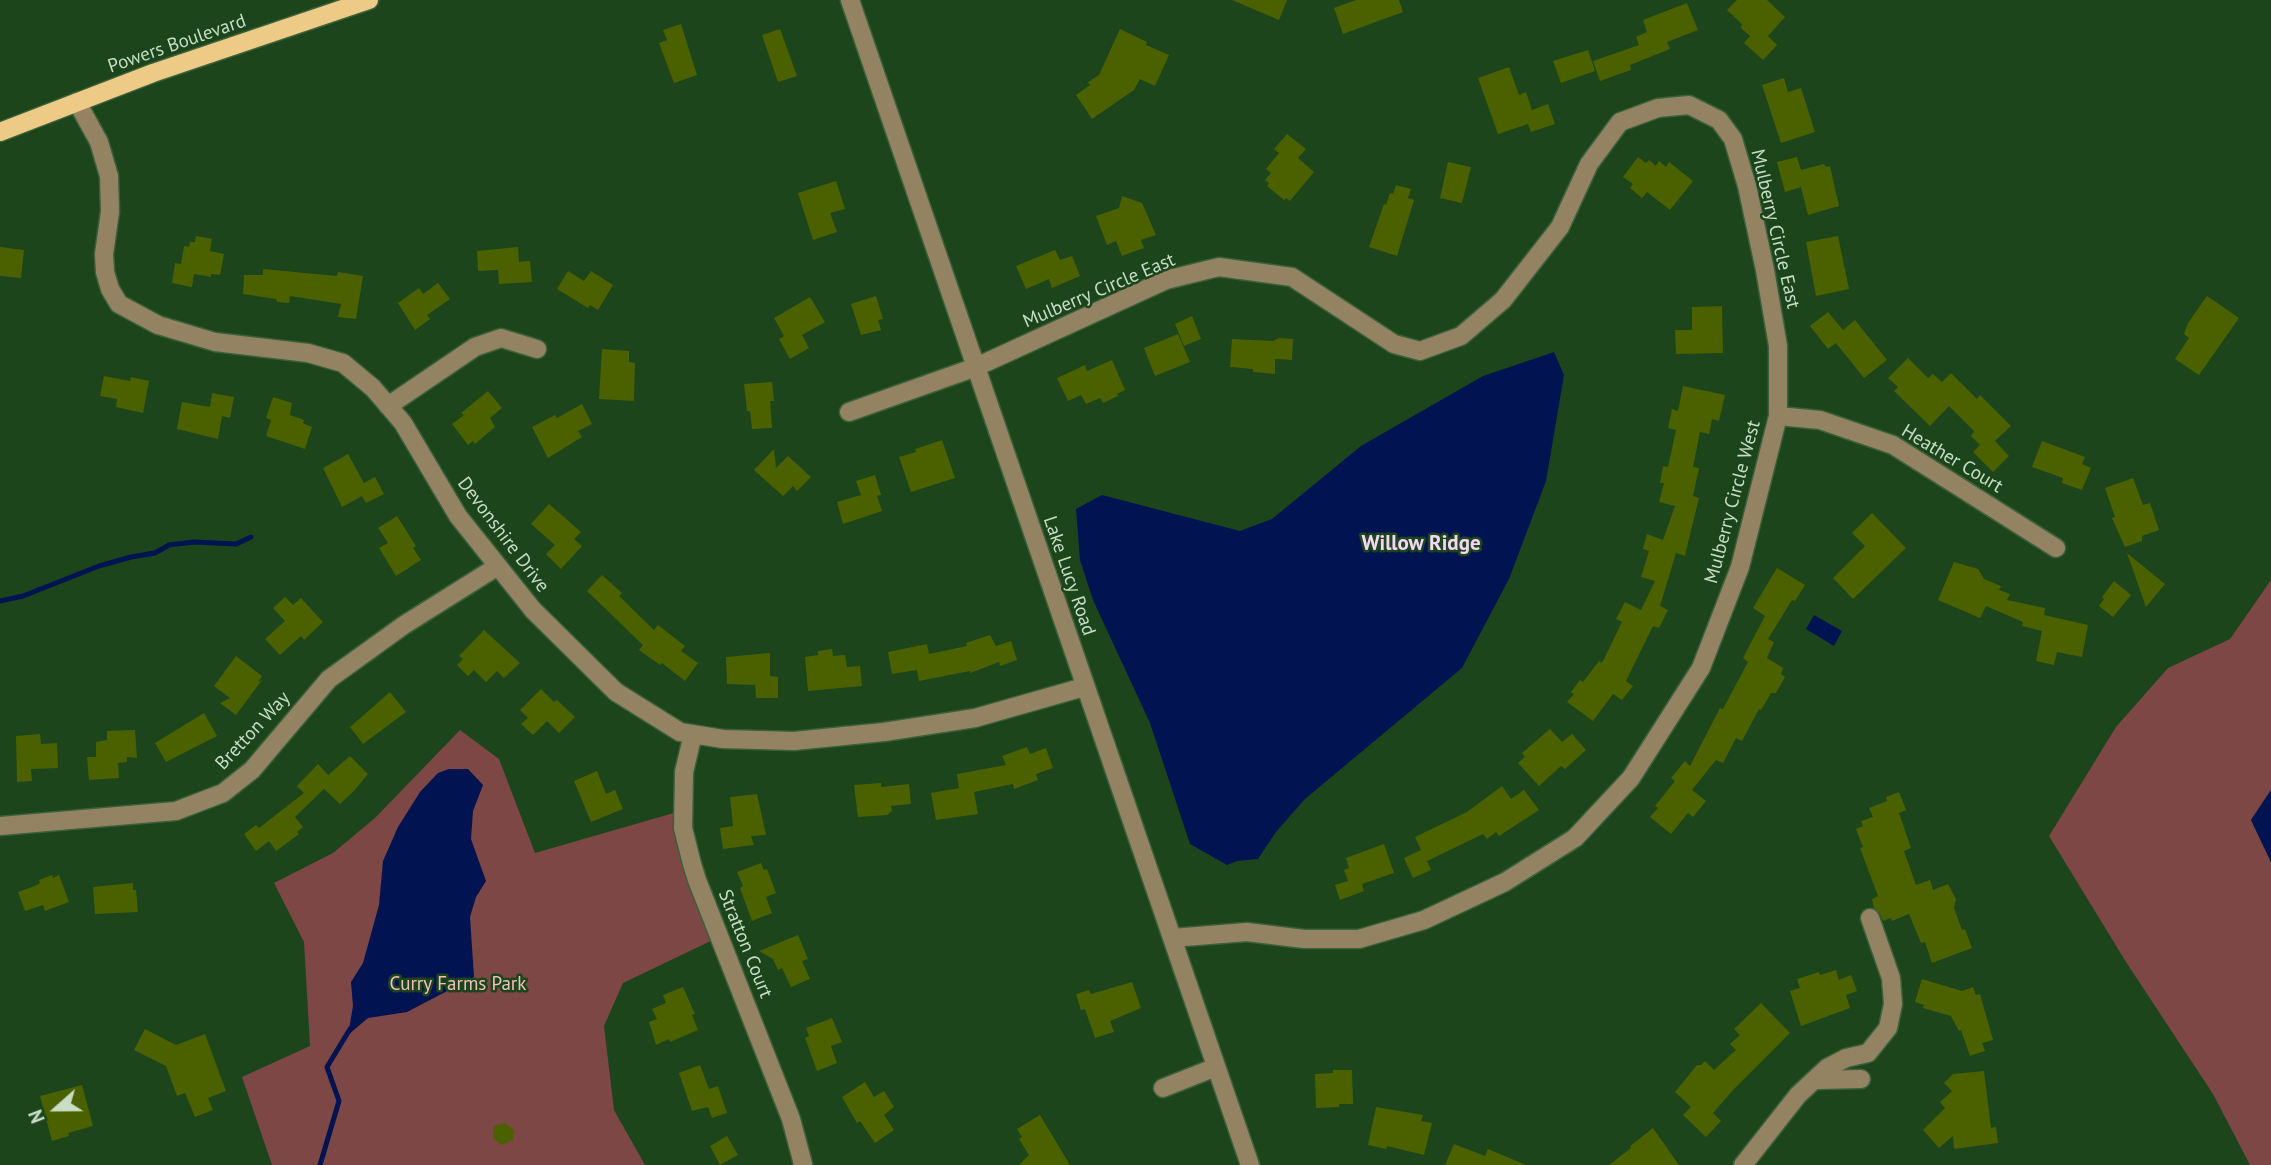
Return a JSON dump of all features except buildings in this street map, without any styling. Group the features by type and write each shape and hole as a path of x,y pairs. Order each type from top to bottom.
{"main road":[{"name":"Powers Boulevard","path":"0,132 153,73 369,0"}],"street":[{"name":"Lake Lucy Road","path":"850,0 1250,1165"},
{"name":"Devonshire Drive","path":"77,102 99,142 109,176 110,212 104,254 105,272 110,289 119,304 158,325 215,342 308,353 343,363 373,388 403,423 458,516 533,610 616,692 680,732 723,739 794,740 884,732 975,718 1084,687"},
{"name":"Mulberry Circle East","path":"849,412 976,367 1166,280 1219,267 1292,277 1394,344 1420,351 1461,335 1503,300 1560,227 1589,164 1620,122 1658,108 1689,105 1719,120 1732,139 1747,186 1778,346 1778,416"},
{"path":"388,406 475,348 501,338 537,349"},
{"name":"Heather Court","path":"1778,416 1820,420 1893,446 2056,548"},
{"name":"Mulberry Circle West","path":"1172,938 1247,932 1304,939 1359,939 1424,920 1505,882 1575,838 1631,778 1701,667 1740,567 1778,416"},
{"name":"Bretton Way","path":"0,826 176,811 223,793 252,770 329,679 404,625 498,566"},
{"name":"Stratton Court","path":"693,734 684,772 683,828 692,864 791,1119 803,1164"},
{"path":"1743,1165 1798,1095 1827,1068 1846,1058 1868,1053 1888,1028 1893,1004 1891,978 1870,918"},
{"path":"1163,1088 1216,1067"},
{"path":"1815,1080 1861,1079"}],"green space":[{"path":"2271,580 2271,790 2251,820 2271,862 2271,1165 2250,1165 2213,1094 2126,962 2049,836 2116,727 2168,668 2230,639"},
{"name":"Curry Farms Park","path":"460,730 499,759 535,853 684,810 719,937 623,983 604,1026 614,1110 645,1165 272,1165 242,1077 310,1046 304,942 274,883 333,853 375,818"}],"shaded area":[{"path":"1554,352 1564,375 1546,481 1509,579 1462,668 1305,799 1276,832 1258,859 1227,865 1190,844 1150,723 1093,600 1080,560 1076,509 1102,495 1240,531 1272,519 1361,446 1483,376"},
{"path":"1814,615 1842,631 1834,646 1806,629"},
{"path":"449,769 468,769 483,785 473,811 471,839 486,881 476,897 470,917 474,977 407,1012 368,1018 348,1035 353,1006 351,982 363,963 379,905 383,861 398,827 420,792 438,773"},
{"path":"2271,790 2271,862 2251,820"}],"waterway":[{"path":"0,601 23,596 99,566 155,553 169,545 194,542 236,544 251,537"},
{"path":"320,1165 339,1101 327,1067 350,1029"}],"district":[{"name":"Willow Ridge","path":"1421,544"}]}
